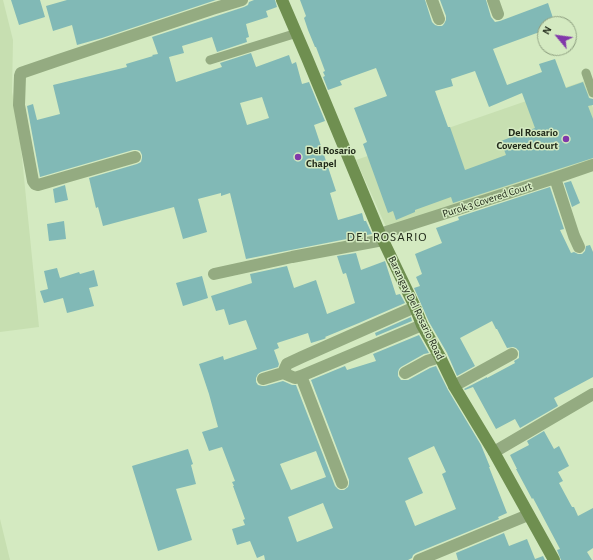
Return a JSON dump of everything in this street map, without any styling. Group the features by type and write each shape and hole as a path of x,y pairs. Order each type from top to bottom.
{"main road":[{"name":"Barangay Del Rosario Road","path":"282,0 382,237 422,325 454,386 494,452 554,560"}],"street":[{"path":"135,157 38,185 35,184 33,181 19,105 21,73 242,0"},
{"path":"432,0 439,19"},
{"path":"493,0 498,14"},
{"name":"Purok 3 Covered Court","path":"214,274 382,237 593,166"},
{"path":"555,178 579,247"},
{"path":"283,373 287,364 291,362 415,307"},
{"path":"263,379 283,373 295,378 301,376 422,325"},
{"path":"454,386 512,354"},
{"path":"405,373 440,357"},
{"path":"301,376 342,483"},
{"path":"494,452 593,394"},
{"path":"419,560 528,515"}],"lane":[{"path":"210,60 297,33"},
{"path":"586,73 593,94"}],"shaded area":[{"path":"0,0 3,0 13,40 12,92 19,128 39,327 0,332"},
{"path":"584,81 593,108 593,160 387,229 356,160"},
{"path":"0,519 10,560 0,560"}],"building":[{"path":"11,0 40,0 45,17 19,25"},
{"path":"67,0 216,0 77,45 72,25 53,31 46,6"},
{"path":"254,0 275,0 277,7 266,11 268,17 246,24 249,37 246,38 247,42 217,52 212,37 182,46 184,53 169,57 176,82 222,67 220,63 251,53 256,67 289,55 292,64 296,62 302,84 309,82 325,121 314,125 336,191 330,193 338,220 362,213 364,221 366,221 372,234 246,259 230,193 221,196 221,193 198,199 207,232 183,239 174,207 103,226 98,207 96,208 89,178 141,162 142,155 140,151 133,150 40,177 27,106 33,104 37,120 60,114 53,85 127,67 126,64 158,54 152,37 244,7 248,5 249,2","holes":["262,97 269,118 247,125 240,103"]},
{"path":"300,0 425,0 432,22 438,26 442,26 446,20 440,0 486,0 491,17 495,22 548,3 552,16 537,16 537,33 493,49 507,85 542,72 539,64 555,59 566,88 583,82 589,98 593,99 593,105 588,106 593,119 593,158 453,203 451,197 415,210 415,212 396,220 393,211 388,213 363,144 367,142 354,108 387,96 376,68 340,81 342,85 328,90 323,77 325,76 323,72 325,71 304,18 306,16","holes":["475,71 489,107 522,93 535,128 501,141 506,155 465,170 450,127 448,127 435,91 453,86 451,79"]},
{"path":"571,181 580,203 572,207 564,183"},
{"path":"65,185 68,200 55,203 53,189"},
{"path":"550,187 564,229 560,230 571,253 574,252 582,254 585,251 586,246 590,245 593,252 593,377 554,398 558,406 520,428 515,419 496,429 473,387 464,389 515,363 514,361 519,358 519,351 513,347 507,348 492,321 460,338 475,366 457,376 447,353 429,322 414,288 420,286 416,277 422,274 415,254 442,243 436,228 459,220 458,217"},
{"path":"64,221 66,239 49,241 47,224"},
{"path":"356,253 361,270 385,261 396,295 400,294 405,303 325,337 326,338 324,339 311,343 308,333 277,343 279,348 274,350 279,364 278,367 258,374 256,382 258,385 262,386 283,381 296,385 335,486 340,490 344,490 348,487 349,480 311,380 345,366 347,370 376,361 373,354 419,335 429,353 424,354 401,367 398,372 398,376 401,380 408,380 436,366 448,390 481,445 507,513 498,517 499,519 416,553 408,560 265,560 264,555 257,558 250,541 237,545 232,529 245,525 243,520 245,519 233,486 232,482 235,481 222,447 209,451 202,432 218,427 199,364 223,356 224,360 257,349 246,320 229,325 224,309 216,311 211,296 252,283 250,274 287,266 294,288 316,280 327,314 355,303 346,273 343,274 337,256","holes":["434,446 446,472 442,474 456,509 415,526 405,501 423,493 408,458","316,451 326,477 291,490 280,464","323,503 333,528 297,542 288,517"]},
{"path":"57,268 60,278 79,272 80,274 94,270 98,286 89,288 94,306 67,313 63,298 44,303 40,291 48,289 44,271"},
{"path":"202,276 208,298 183,306 176,283"},
{"path":"411,317 412,321 376,336 375,333"},
{"path":"544,431 554,449 559,446 569,466 558,472 563,481 559,483 572,507 574,507 578,516 593,508 593,548 587,552 592,560 561,560 557,550 560,549 516,469 510,455 529,445 527,441"},
{"path":"188,449 193,464 191,465 196,484 176,489 192,540 158,551 132,466"},
{"path":"504,533 509,546 527,539 535,559 543,556 545,560 458,560 456,553"}],"place":[{"name":"Del Rosario Covered Court","path":"566,139"},
{"name":"Del Rosario Chapel","path":"298,157"}],"district":[{"name":"DEL ROSARIO","path":"387,237"}]}
